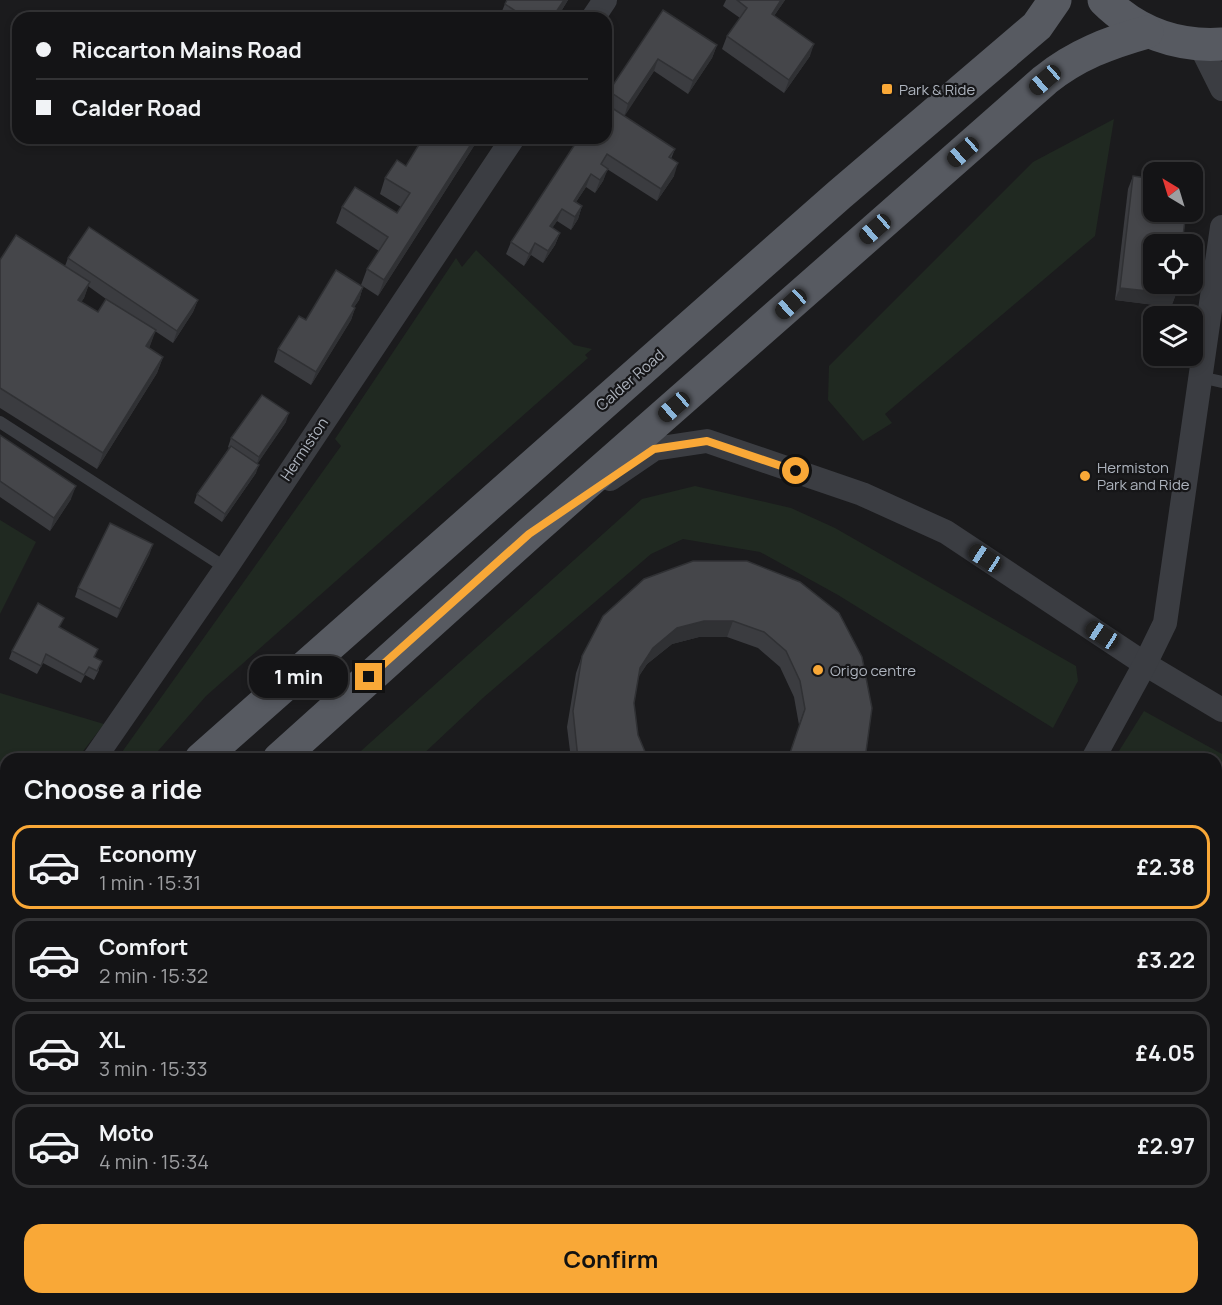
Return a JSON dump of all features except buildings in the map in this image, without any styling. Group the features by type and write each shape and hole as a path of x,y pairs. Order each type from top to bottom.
{"main road":[{"name":"Calder Road","path":"208,753 839,195 943,109 1037,26 1055,0"},
{"path":"1104,0 1117,13 1147,32 1173,41 1211,45"},
{"path":"286,753 529,534 1045,80 1069,61 1103,44 1147,32"}],"street":[{"path":"1211,45 1222,89"},
{"name":"Hermiston","path":"98,753 226,568 509,144"},
{"path":"1096,753 1146,664 1164,623 1211,380 1222,228"},
{"path":"529,534 654,449 707,441 862,494 946,532 1146,664 1222,710"}],"lane":[{"path":"0,422 226,568"}],"shaded area":[{"path":"1114,119 1095,236 885,414 892,423 863,441 828,400 829,366 1033,162"},
{"path":"476,250 574,345 592,349 585,355 588,358 206,696 156,753 121,753 341,446 335,439 456,258 462,267"},
{"path":"695,486 791,508 835,528 1076,666 1078,681 1053,728 838,595 760,552 683,539 651,554 484,697 424,753 359,753 642,499"},
{"path":"0,520 36,542 0,614"},
{"path":"0,693 104,724 82,753 0,753"},
{"path":"1144,711 1220,753 1118,753"}],"place":[{"name":"Park & Ride","path":"887,89"},
{"name":"Hermiston Park and Ride","path":"1085,476"},
{"name":"Origo centre","path":"818,670"}],"route":[{"path":"369,677 529,534 654,449 707,441 796,471"}]}
